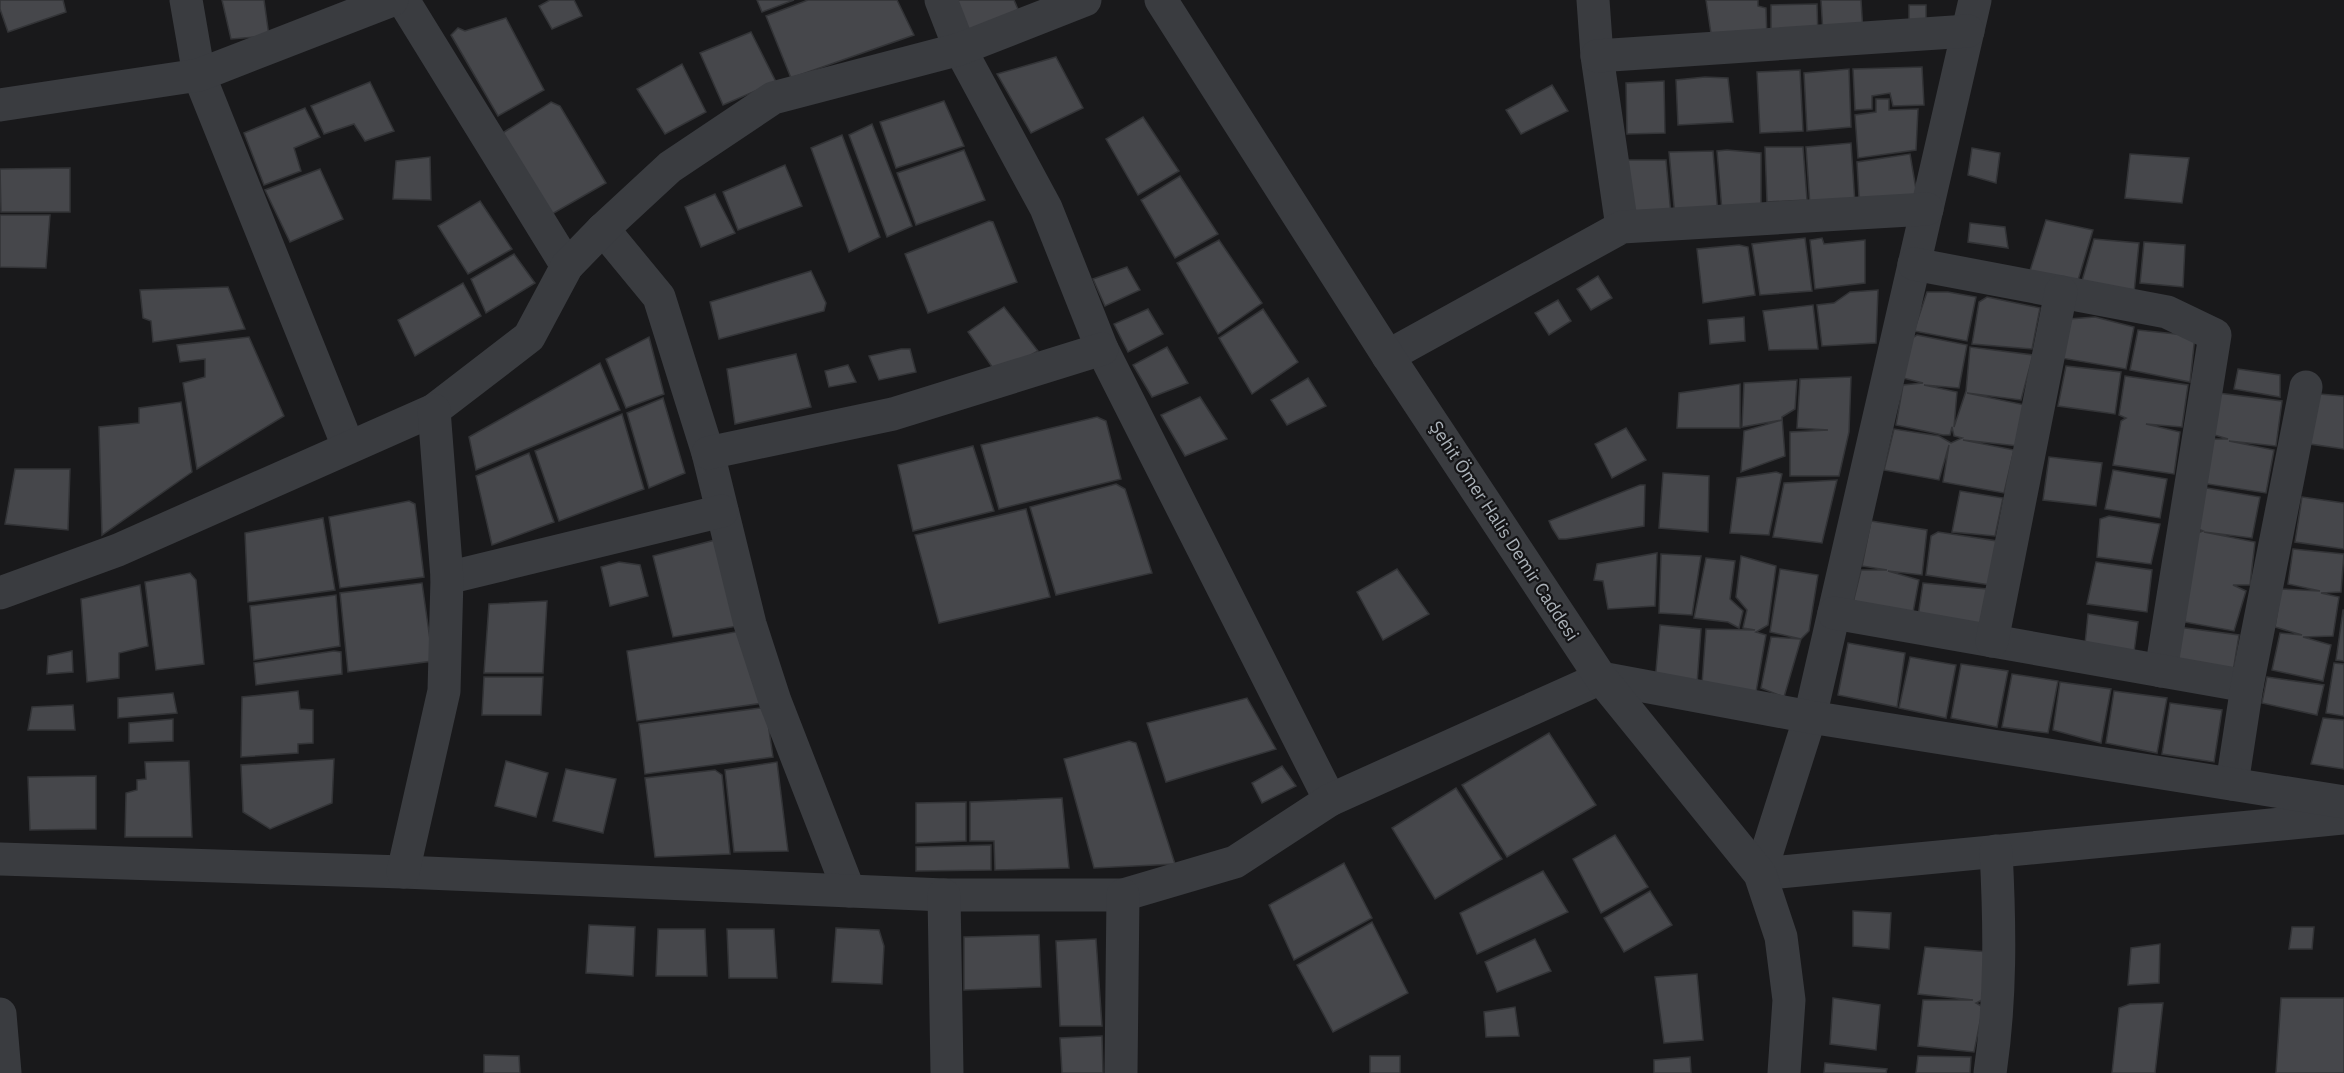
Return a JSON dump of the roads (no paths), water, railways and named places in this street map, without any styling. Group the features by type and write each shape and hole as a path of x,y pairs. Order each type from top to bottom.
{"street":[{"path":"186,0 199,75 348,446"},
{"path":"0,105 199,75 392,0"},
{"path":"403,0 567,266"},
{"path":"941,0 960,49 1046,208 1101,349 1330,800"},
{"path":"0,593 118,550 348,446 434,410 529,337 567,266 670,166 773,98 960,49 1085,0"},
{"name":"Şehit Ömer Halis Demir Caddesi","path":"1161,0 1388,356 1602,678 1760,874 1781,937 1789,1000 1784,1073"},
{"path":"1593,0 1597,56 1622,227"},
{"path":"1597,56 1971,16 1810,717 1760,874 2344,818"},
{"path":"1388,356 1622,227 1927,209"},
{"path":"603,229 659,297 708,453 750,624 775,700 849,891"},
{"path":"1914,264 2167,312 2215,335 2161,671"},
{"path":"1992,641 2061,292"},
{"path":"708,453 893,414 1101,349"},
{"path":"2232,784 2247,686 2306,387"},
{"path":"403,872 444,691 447,578 434,410"},
{"path":"447,578 722,511"},
{"path":"1834,613 2247,686"},
{"path":"0,859 403,872 944,895 1123,895 1235,862 1330,800 1602,678 1810,717 2344,802"},
{"path":"1990,1073 1999,983 2000,917 1996,851"},
{"path":"944,895 947,1073"},
{"path":"1121,1073 1123,895"},
{"path":"0,1014 6,1073"}]}
